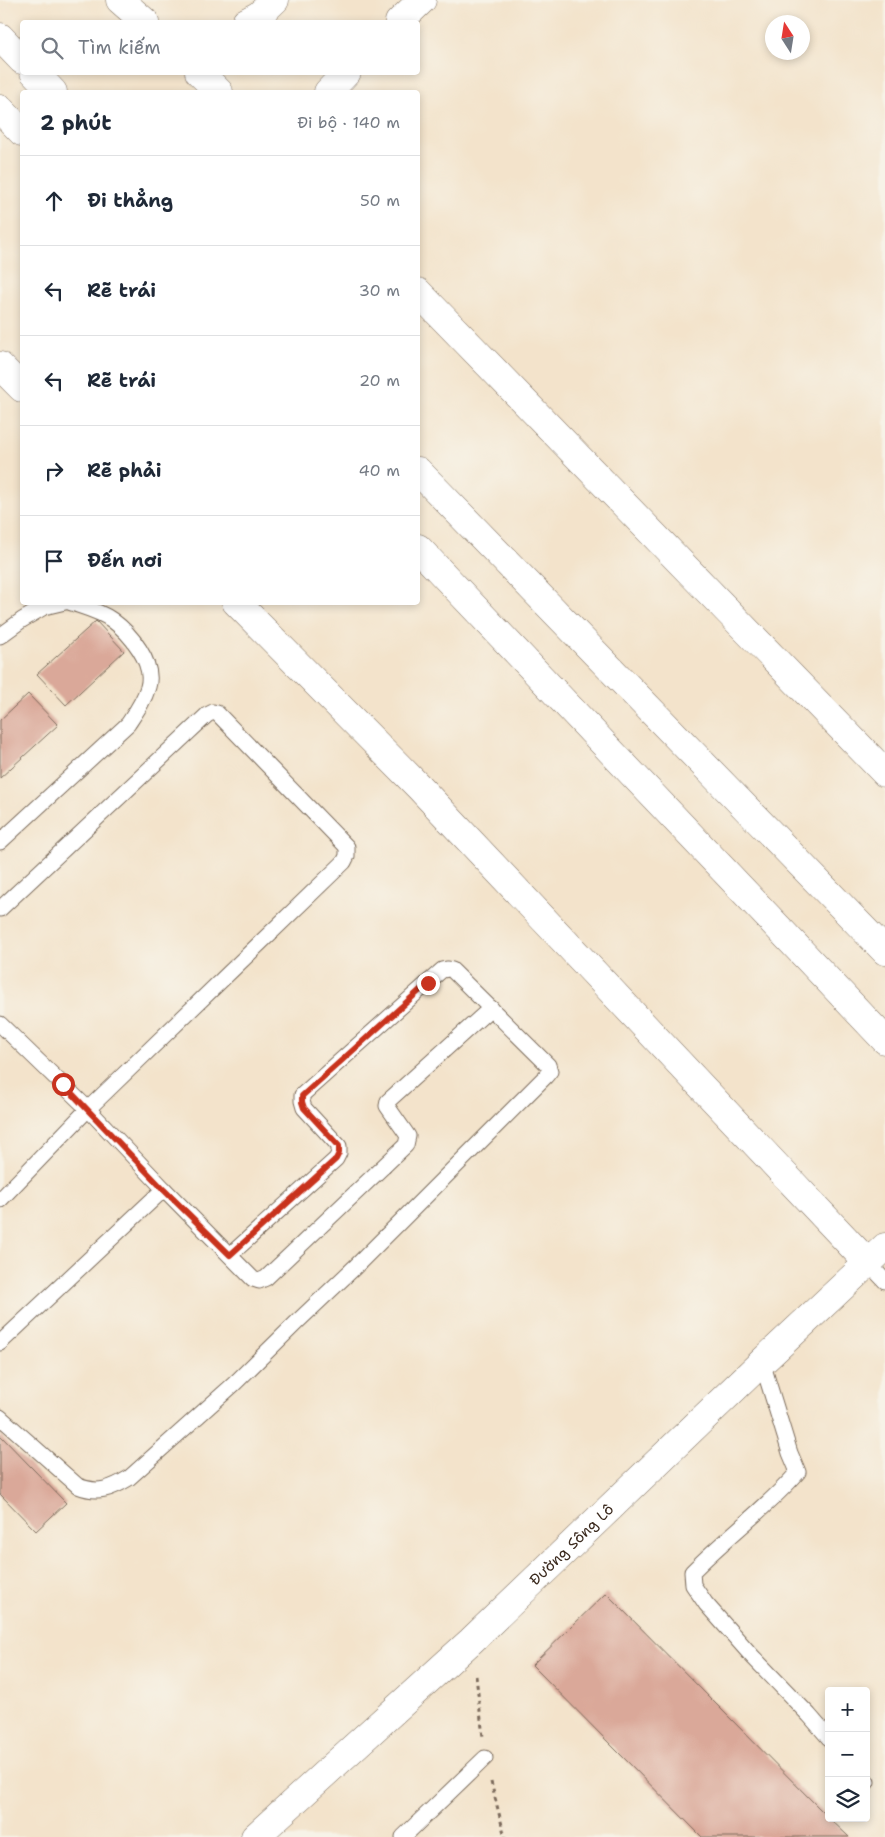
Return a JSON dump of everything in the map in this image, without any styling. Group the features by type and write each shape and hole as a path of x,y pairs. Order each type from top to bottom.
{"main road":[{"path":"120,0 143,20"},
{"path":"250,20 259,15 274,0"},
{"path":"401,20 422,0"},
{"path":"0,35 20,40"},
{"path":"0,35 20,58"},
{"path":"37,75 51,90"},
{"path":"202,75 217,90"},
{"path":"330,90 344,75"},
{"path":"0,109 20,130"},
{"path":"420,294 885,773"},
{"path":"0,366 20,386"},
{"path":"420,474 885,950"},
{"path":"420,550 885,1040"},
{"path":"239,605 426,794 879,1264"},
{"name":"Đường Sông Lô","path":"255,1837 472,1641 762,1362 879,1264"}],"lane":[{"path":"0,636 44,607 52,605"},
{"path":"0,842 34,813 128,724 141,705 149,685 148,670 142,652 130,636 111,619 78,605"},
{"path":"0,908 213,712 218,712 347,847 348,851 344,862 88,1109 0,1200"},
{"path":"0,1417 78,1486 89,1490 101,1490 117,1486 129,1478 234,1384 355,1267 546,1076 550,1071 548,1065 452,970 442,970 302,1096 304,1108 339,1146 339,1153 336,1159 230,1255"},
{"path":"0,1024 88,1109 164,1190 253,1278 260,1280 266,1278 406,1145 408,1136 387,1106 388,1101 491,1008"},
{"path":"0,1343 164,1190"},
{"path":"762,1362 790,1453 798,1472 782,1492 714,1549 692,1572 693,1585 706,1604 752,1656 825,1733"},
{"path":"403,1837 485,1758"}],"building":[{"path":"96,621 124,651 66,705 37,674"},
{"path":"28,694 58,725 0,778 0,720"},
{"path":"0,1435 66,1503 36,1531 0,1494"},
{"path":"606,1593 825,1814 825,1822 833,1822 849,1837 702,1837 532,1665"}],"route":[{"path":"63,1084 164,1190 230,1255 336,1159 339,1153 339,1146 304,1108 302,1096 428,983"}]}
